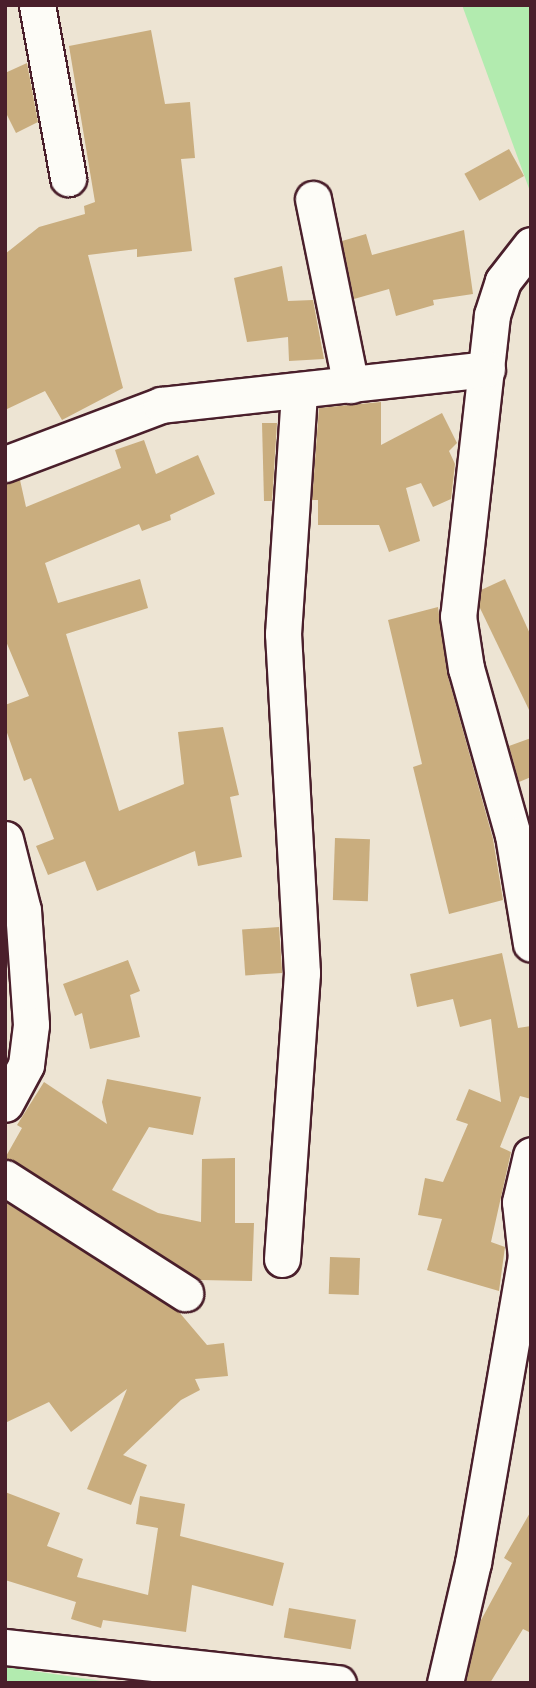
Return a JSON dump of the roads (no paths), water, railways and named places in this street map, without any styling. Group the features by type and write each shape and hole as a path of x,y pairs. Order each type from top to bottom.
{"street":[{"path":"37,5 68,178"},
{"path":"313,199 351,385"},
{"path":"531,245 497,297 458,617 466,668 513,835 527,901 531,944"},
{"path":"5,464 161,405 487,369"},
{"path":"282,1258 302,973 283,634 299,391"},
{"path":"5,839 23,910 31,1013 26,1065 5,1104"},
{"path":"445,1683 473,1563 526,1256 520,1202 531,1156"},
{"path":"5,1178 185,1293"},
{"path":"5,1647 338,1683"}]}
